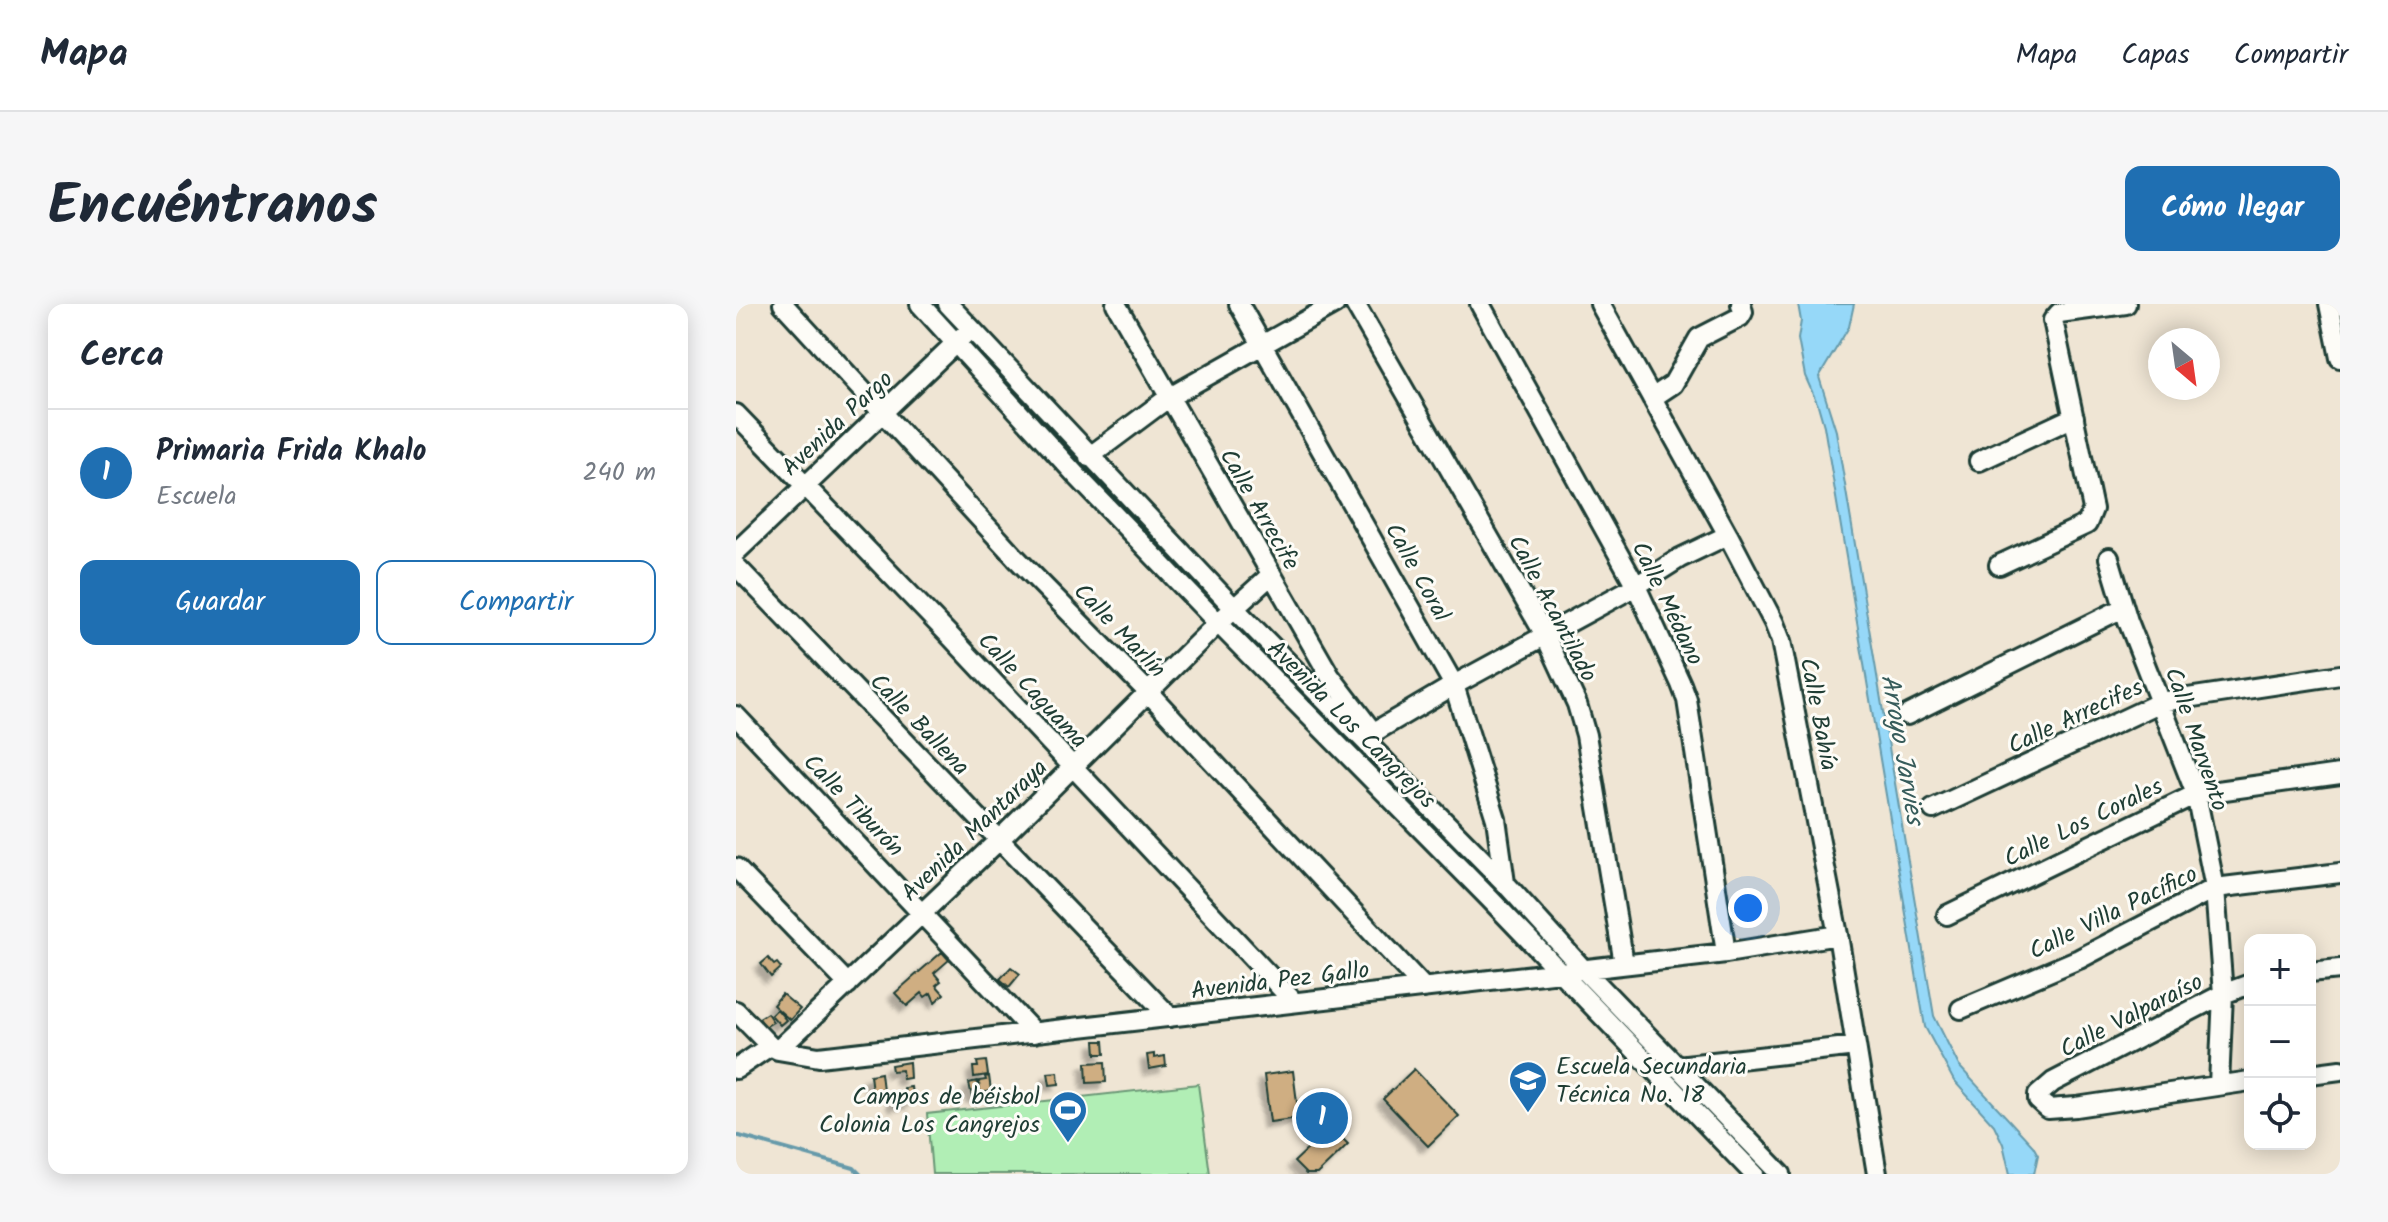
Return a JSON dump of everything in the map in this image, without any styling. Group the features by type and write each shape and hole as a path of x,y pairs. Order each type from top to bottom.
{"street":[{"name":"Calle Marlín","path":"783,304 1016,558 1148,692 1424,988"},
{"name":"Avenida Los Cangrejos","path":"920,304 1076,475 1754,1174"},
{"name":"Avenida Los Cangrejos","path":"948,304 1234,608 1367,735 1583,969 1781,1174"},
{"name":"Calle Arrecife","path":"1116,304 1271,575 1367,735"},
{"name":"Calle Coral","path":"1239,304 1454,685 1496,819 1505,883"},
{"path":"1089,457 1168,398 1335,304"},
{"name":"Calle Acantilado","path":"1355,304 1545,635 1583,720 1624,964"},
{"name":"Calle Médano","path":"1480,304 1636,586 1687,700 1726,953"},
{"name":"Calle Bahía","path":"1600,304 1728,535 1781,641 1838,935 1877,1174"},
{"path":"1652,398 1673,384 1699,338 1740,317 1743,312 1741,304"},
{"path":"1999,565 2087,524 2090,519 2093,509 2053,320 2059,313 2126,304"},
{"path":"2329,304 2340,358"},
{"name":"Avenida Pargo","path":"736,552 970,329"},
{"name":"Calle Caguama","path":"736,414 1293,1001"},
{"path":"1979,461 2074,417"},
{"path":"1367,735 1636,586 1680,558 1728,535"},
{"name":"Calle Marvento","path":"2109,558 2123,608 2196,794 2215,888 2223,994 2219,1085"},
{"name":"Calle Ballena","path":"736,566 1170,1017"},
{"name":"Avenida Mantaraya","path":"774,1048 923,913 1218,623 1271,575"},
{"path":"1907,715 2123,608"},
{"name":"Calle Arrecifes","path":"1933,809 2161,702 2340,675"},
{"name":"Calle Tiburón","path":"736,716 1034,1033"},
{"name":"Calle Los Corales","path":"1947,915 2196,794 2340,774"},
{"path":"736,868 848,984"},
{"name":"Calle Villa Pacífico","path":"1961,1009 2079,959 2215,888 2340,873"},
{"name":"Avenida Pez Gallo","path":"774,1048 819,1057 1726,953 1838,935"},
{"path":"2316,971 2340,969"},
{"name":"Calle Valparaíso","path":"2219,1085 2048,1109 2038,1095 2061,1077 2244,986"},
{"path":"736,1011 774,1048 736,1069"},
{"path":"1677,1066 1856,1046"},
{"path":"2316,1073 2340,1070"},
{"path":"2219,1085 2244,1082"}],"green space":[{"name":"Campos de béisbol Colonia Los Cangrejos","path":"1198,1084 1210,1174 932,1174 927,1114"}],"water":[{"name":"Arroyo Jarvies","path":"1798,304 1854,304 1849,327 1819,377 1836,431 1934,1016 1959,1066 2033,1146 2038,1155 2034,1174 2010,1174 2003,1144 1994,1125 1954,1081 1925,1027 1824,426 1805,376 1798,339 1801,321"}],"building":[{"path":"942,952 949,960 934,973 941,981 936,985 944,994 935,1002 931,993 925,997 922,993 907,1006 895,993"},
{"path":"768,958 781,968 771,977 761,964"},
{"path":"1011,967 1020,974 1009,987 1000,979"},
{"path":"782,994 800,1009 790,1020 773,1005"},
{"path":"777,1009 786,1020 780,1025 771,1015"},
{"path":"767,1013 773,1022 765,1027 759,1018"},
{"path":"1095,1041 1104,1041 1105,1054 1096,1054"},
{"path":"1154,1054 1154,1058 1165,1056 1166,1066 1149,1069 1147,1055"},
{"path":"986,1061 988,1075 974,1077 973,1067 978,1067 977,1062"},
{"path":"909,1062 910,1078 903,1079 902,1070 892,1071 891,1065"},
{"path":"1105,1062 1106,1082 1087,1083 1086,1063"},
{"path":"1414,1069 1459,1116 1428,1146 1383,1099"},
{"path":"1293,1071 1299,1118 1270,1122 1264,1075"},
{"path":"1058,1072 1059,1084 1050,1085 1048,1073"},
{"path":"881,1073 883,1090 872,1091 870,1075"},
{"path":"989,1076 991,1091 980,1093 979,1081"},
{"path":"977,1081 979,1096 972,1097 969,1083"},
{"path":"911,1087 913,1102 894,1105 893,1097 905,1095 904,1088"},
{"path":"1331,1127 1348,1144 1317,1174 1306,1174 1294,1162"}],"waterway":[{"path":"736,1135 854,1168 860,1174"}],"place":[{"name":"Escuela Secundaria Técnica No. 18","path":"1528,1114"},
{"name":"Primaria Frida Khalo","path":"1322,1118"},
{"name":"Campos de béisbol Colonia Los Cangrejos","path":"1068,1144"}]}
